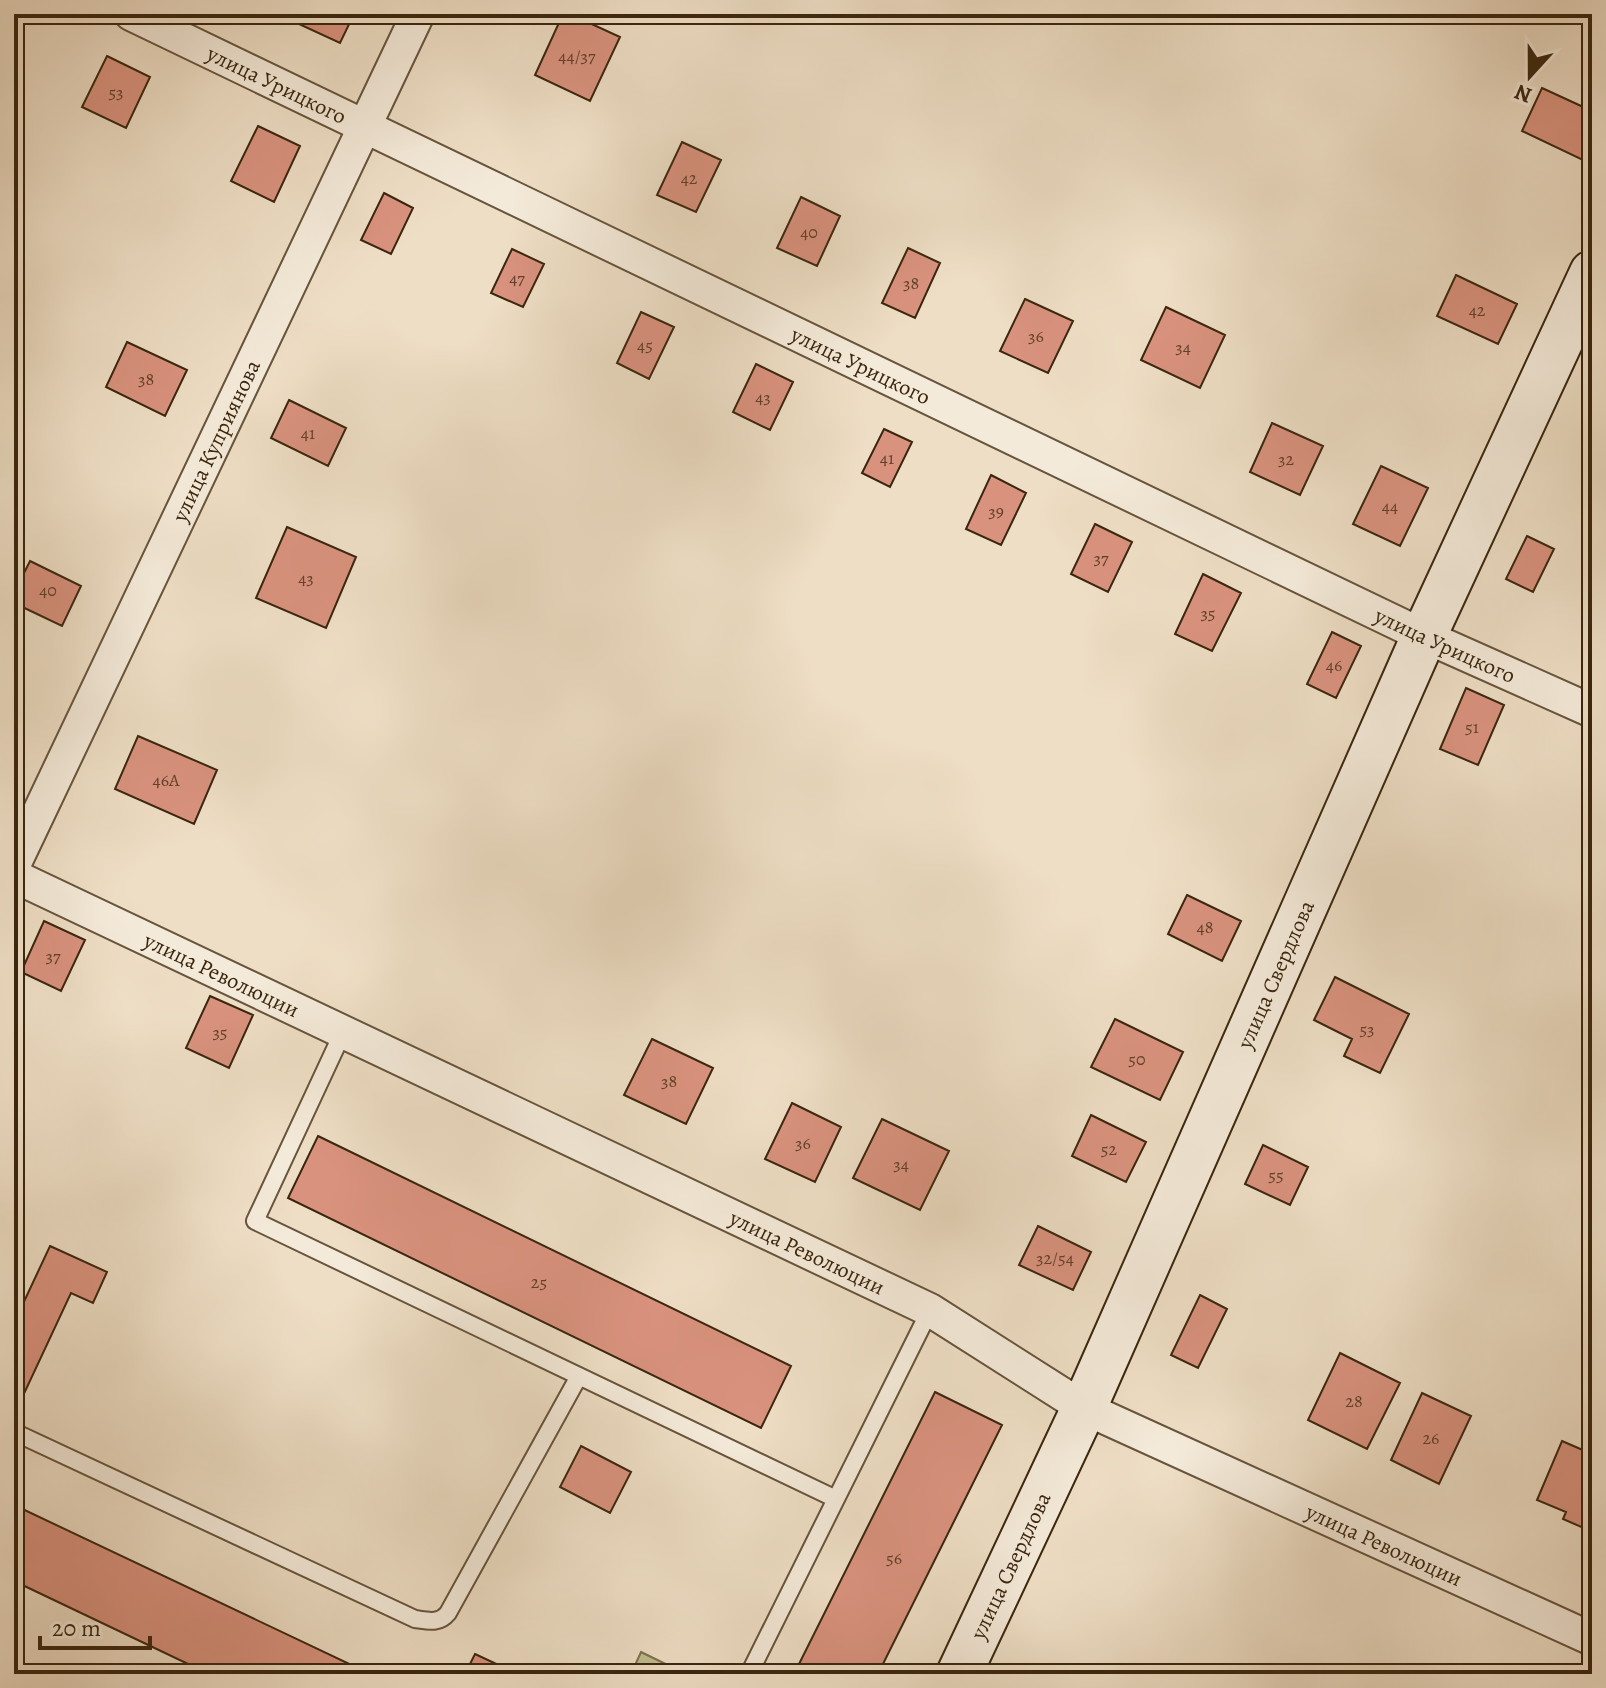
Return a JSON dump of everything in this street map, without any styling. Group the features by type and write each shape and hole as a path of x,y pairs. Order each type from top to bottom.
{"street":[{"name":"улица Урицкого","path":"131,14 1424,636 1592,711"},
{"name":"улица Куприянова","path":"14,865 418,14"},
{"name":"улица Свердлова","path":"959,1674 1084,1408 1424,636 1592,273"},
{"name":"улица Революции","path":"14,876 930,1310 1084,1408 1592,1639"}],"lane":[{"path":"343,1032 255,1221 836,1499"},
{"path":"749,1674 930,1310"},
{"path":"14,1432 415,1619 432,1622 444,1619 448,1613 579,1376"}],"green space":[{"path":"641,1652 678,1670 676,1674 631,1674"}],"building":[{"path":"304,14 354,14 340,43 299,24"},
{"path":"563,14 570,14 620,37 590,101 535,75"},
{"path":"107,56 150,77 126,128 82,107"},
{"path":"1542,88 1592,111 1592,146 1585,161 1522,131"},
{"path":"258,126 300,146 274,202 231,181"},
{"path":"682,142 721,160 696,212 657,195"},
{"path":"384,193 413,208 391,254 361,240"},
{"path":"801,197 840,216 817,266 777,248"},
{"path":"908,248 940,263 915,318 882,303"},
{"path":"512,249 544,264 523,307 491,293"},
{"path":"1456,275 1517,304 1498,344 1437,316"},
{"path":"1025,299 1073,321 1048,373 1000,351"},
{"path":"1166,307 1225,335 1200,388 1141,360"},
{"path":"641,312 674,327 649,379 617,363"},
{"path":"127,342 187,370 165,416 106,387"},
{"path":"756,364 793,382 770,430 733,412"},
{"path":"289,400 346,428 328,466 271,438"},
{"path":"1272,423 1323,446 1300,495 1250,472"},
{"path":"884,429 912,442 890,487 862,473"},
{"path":"1381,466 1428,488 1400,546 1353,524"},
{"path":"991,475 1026,493 1001,545 966,529"},
{"path":"1095,524 1132,542 1108,592 1071,574"},
{"path":"287,527 356,557 326,628 256,598"},
{"path":"1527,536 1554,549 1533,592 1506,579"},
{"path":"30,561 81,586 62,626 14,603 14,593"},
{"path":"1203,574 1241,593 1212,651 1175,634"},
{"path":"1332,632 1361,646 1336,698 1307,684"},
{"path":"1466,688 1504,705 1478,765 1440,749"},
{"path":"138,736 217,770 194,824 115,789"},
{"path":"1187,895 1241,921 1222,961 1168,934"},
{"path":"44,921 85,940 61,991 21,972"},
{"path":"1335,977 1409,1014 1380,1073 1344,1056 1352,1039 1314,1020"},
{"path":"210,996 253,1015 229,1068 186,1048"},
{"path":"1115,1019 1183,1052 1160,1100 1091,1067"},
{"path":"652,1039 713,1068 686,1124 624,1095"},
{"path":"792,1103 841,1127 815,1182 765,1159"},
{"path":"1091,1115 1146,1142 1126,1182 1072,1156"},
{"path":"882,1119 949,1151 920,1210 853,1178"},
{"path":"318,1136 791,1366 761,1428 288,1198"},
{"path":"1263,1145 1308,1167 1290,1205 1245,1184"},
{"path":"1038,1226 1091,1252 1073,1290 1019,1265"},
{"path":"50,1246 107,1272 93,1303 71,1293 22,1398 14,1394 14,1323"},
{"path":"1200,1295 1227,1309 1198,1368 1171,1355"},
{"path":"1340,1353 1400,1383 1367,1449 1308,1420"},
{"path":"935,1392 1002,1425 878,1674 794,1674"},
{"path":"1422,1393 1471,1416 1439,1484 1391,1460"},
{"path":"1562,1441 1592,1454 1592,1514 1586,1529 1563,1519 1566,1512 1537,1500"},
{"path":"581,1446 631,1472 610,1513 560,1487"},
{"path":"14,1505 360,1669 358,1674 209,1674 14,1581"},
{"path":"475,1654 518,1674 465,1674"}]}
